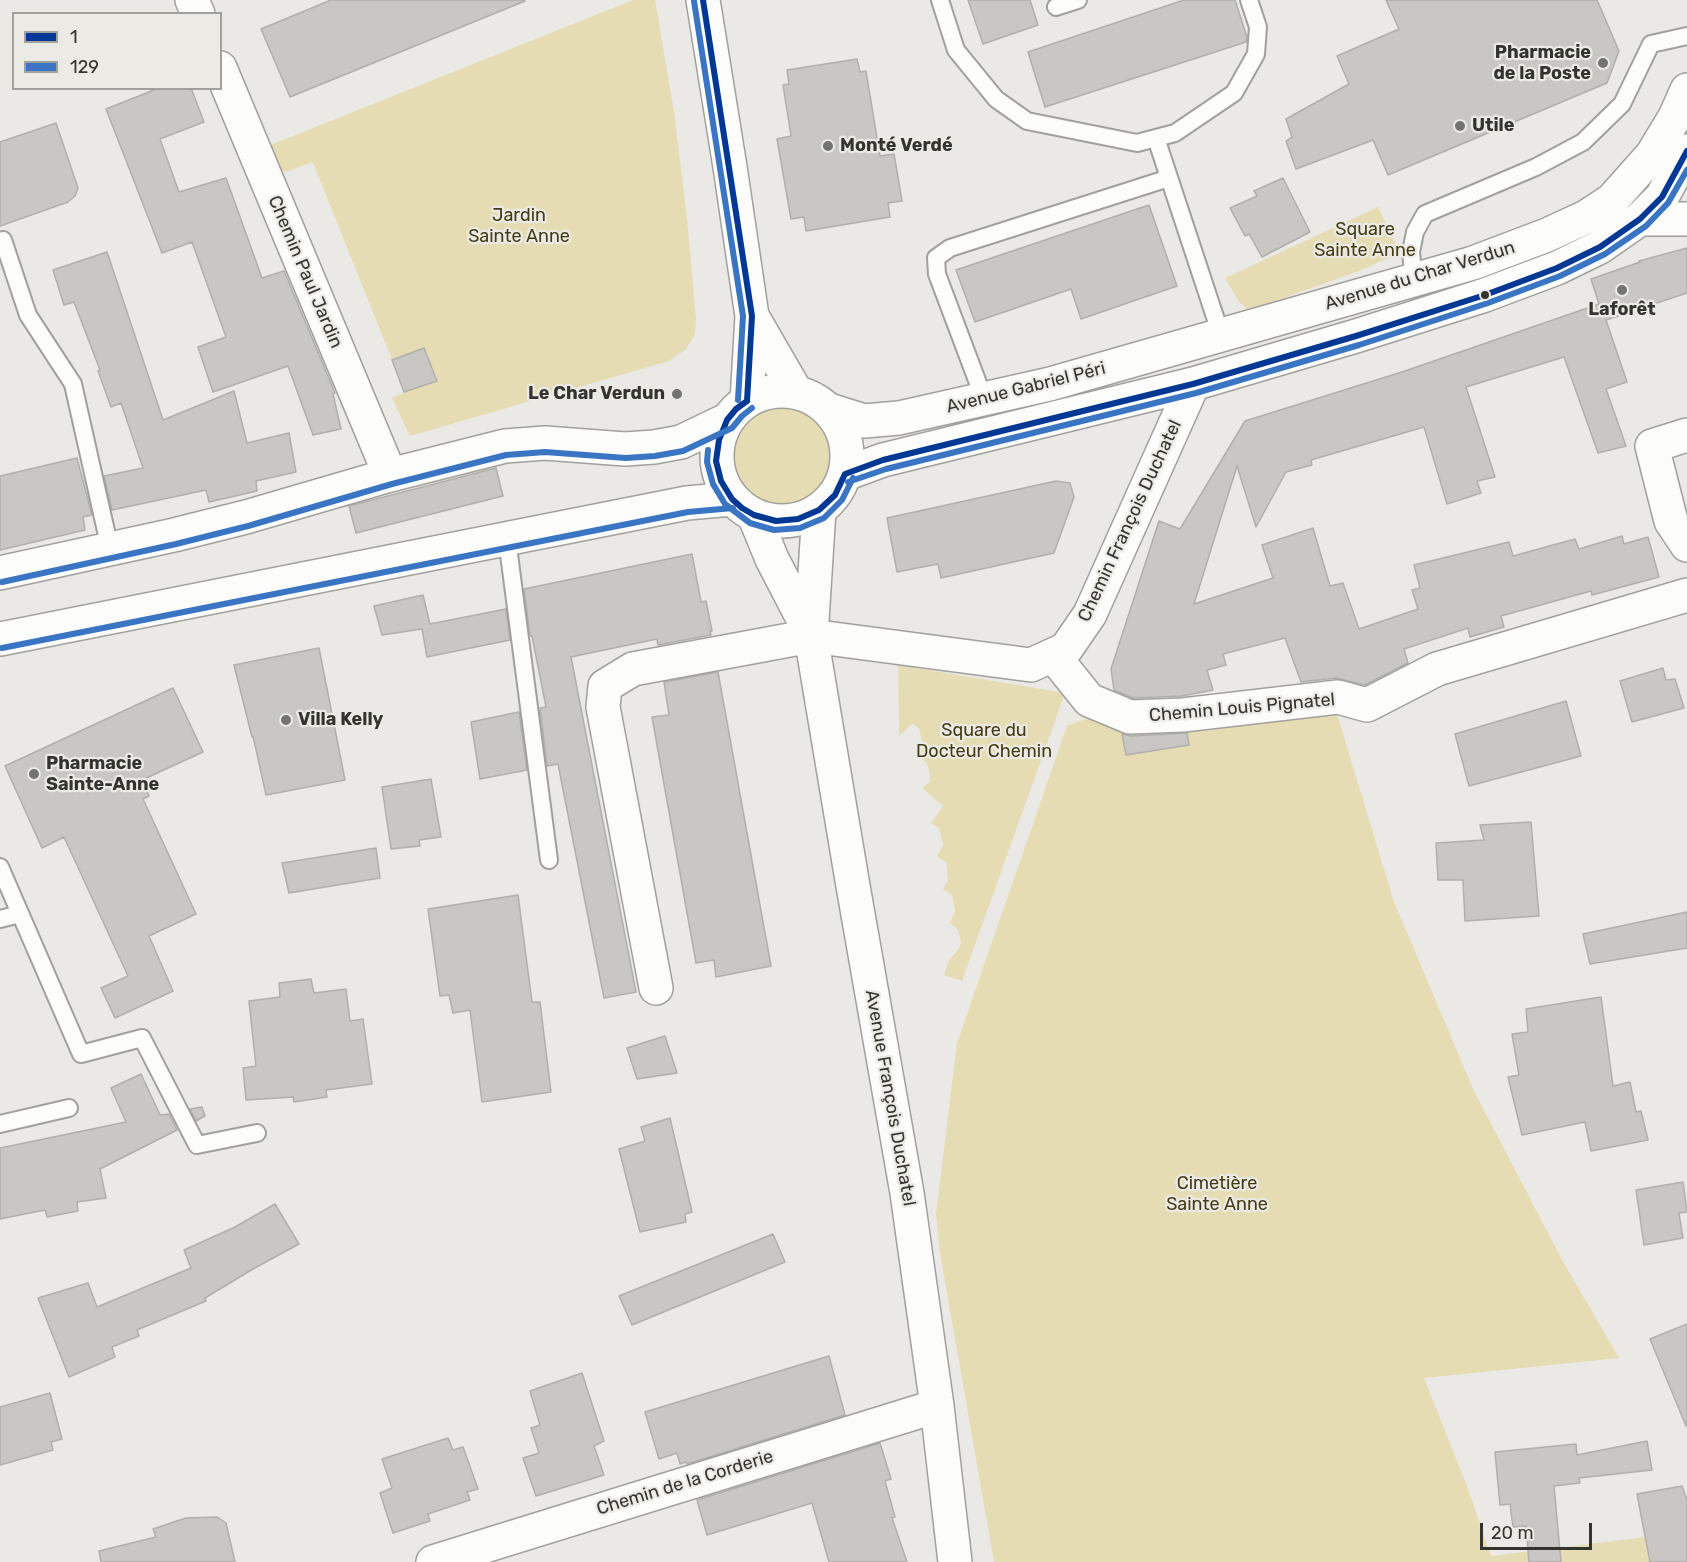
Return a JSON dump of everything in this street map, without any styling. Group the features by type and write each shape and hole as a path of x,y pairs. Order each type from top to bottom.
{"street":[{"path":"703,0 752,316 737,411 719,440 716,460 721,481 743,507"},
{"name":"Chemin Paul Jardin","path":"222,73 390,475"},
{"name":"Avenue du Char Verdun","path":"1221,335 1473,263 1547,235 1586,217 1612,201 1652,155 1675,117 1687,90"},
{"name":"Avenue du Char Verdun","path":"1193,384 1485,295 1557,268 1600,247 1640,219 1662,197 1687,151"},
{"path":"1640,219 1687,219"},
{"path":"752,316 796,392"},
{"path":"1221,335 1232,372"},
{"name":"Avenue Gabriel Péri","path":"829,410 864,421 898,418 1050,384 1221,335"},
{"name":"Avenue Gabriel Péri","path":"845,474 883,460 1193,384"},
{"name":"Chemin François Duchatel","path":"656,988 603,707 604,686 633,669 811,636 1031,665 1066,649 1090,614 1193,384"},
{"path":"0,573 246,517 390,475 505,446 544,443 625,449 681,442 737,411 762,394 779,391 796,392 814,399 829,410 840,424 846,440 848,457 845,474 835,495 819,510 798,519 776,521 743,507 687,503 0,639"},
{"path":"1687,435 1652,446 1671,521 1687,545"},
{"name":"Avenue François Duchatel","path":"743,507 811,636"},
{"name":"Avenue François Duchatel","path":"819,510 811,636 907,1193 937,1406 955,1562"},
{"name":"Chemin Louis Pignatel","path":"1053,655 1089,700 1130,717 1183,715 1338,697 1367,705 1437,669 1687,595"},
{"name":"Chemin de la Corderie","path":"433,1562 937,1406"}],"lane":[{"path":"940,0 956,50 996,99 1027,121 1137,143 1175,134 1234,93 1256,54 1258,27 1249,0"},
{"path":"1056,7 1077,0"},
{"path":"1414,280 1411,252 1415,232 1425,214 1536,167 1583,142 1622,104 1651,44 1687,36"},
{"path":"1156,138 1221,335"},
{"path":"984,399 937,273 936,258 950,248 1169,178"},
{"path":"0,241 3,240 28,315 73,384 110,549"},
{"path":"507,539 549,860"},
{"path":"0,867 81,1054 142,1038 197,1145 257,1133"},
{"path":"0,919 20,914"},
{"path":"0,1124 69,1108"}],"green space":[{"name":"Jardin Sainte Anne","path":"633,0 655,0 674,112 687,218 696,319 695,334 686,349 669,361 410,436 392,398 405,392 314,165 312,162 286,172 270,167 263,148"},
{"name":"Square Sainte Anne","path":"1378,207 1400,253 1359,271 1250,310 1240,303 1225,278"},
{"path":"779,391 796,392 814,399 829,410 840,424 846,440 848,457 845,474 835,495 819,510 798,519 776,521 754,515 732,499 721,481 716,461 719,440 762,394"},
{"name":"Square du Docteur Chemin","path":"898,665 1065,693 962,981 944,975 949,960 961,943 958,930 950,923 955,911 952,895 943,889 948,881 946,862 937,857 943,845 939,828 931,823 943,806 922,788 930,782 930,776 927,763 916,755 923,746 919,729 913,723 899,736"},
{"name":"Cimetière Sainte Anne","path":"1108,710 1126,735 1164,725 1337,714 1394,902 1474,1091 1562,1260 1619,1358 1424,1378 1467,1486 1491,1556 1687,1532 1687,1562 994,1562 940,1253 936,1214 957,1043 1067,726"}],"building":[{"path":"331,0 525,1 290,97 261,29"},
{"path":"968,0 1030,0 1038,25 983,44"},
{"path":"1184,0 1235,0 1247,37 1246,42 1045,107 1028,52"},
{"path":"1386,0 1597,0 1619,51 1607,83 1388,175 1373,140 1296,169 1286,141 1292,137 1286,119 1349,84 1337,56 1399,29"},
{"name":"Monté Verdé","path":"857,59 860,72 866,71 880,156 894,154 902,201 888,203 890,217 806,231 804,217 791,219 777,139 791,136 783,85 789,84 787,70"},
{"path":"154,90 192,90 204,122 160,139 179,192 226,178 262,278 284,271 335,393 333,394 341,429 313,435 288,366 213,392 198,347 226,337 192,242 162,253 106,109"},
{"path":"56,123 78,188 75,196 68,202 0,226 0,142"},
{"path":"1283,178 1310,232 1262,257 1249,234 1245,236 1230,208 1257,196 1254,191"},
{"path":"1149,205 1177,286 1081,319 1071,289 975,322 956,270"},
{"path":"1687,248 1687,293 1606,320 1627,382 1606,389 1626,446 1598,453 1564,357 1466,387 1495,477 1477,481 1481,493 1447,504 1424,427 1311,460 1312,465 1286,472 1256,527 1237,466 1194,604 1273,578 1262,545 1313,528 1330,586 1343,583 1359,629 1418,609 1412,590 1420,588 1414,565 1509,542 1513,556 1575,539 1579,549 1622,536 1624,544 1648,537 1659,577 1592,595 1591,591 1501,616 1504,627 1470,637 1468,628 1404,649 1408,663 1365,685 1336,678 1301,682 1285,638 1223,654 1226,665 1207,670 1213,690 1182,696 1133,698 1114,690 1111,669 1159,521 1180,529 1245,421 1405,371 1599,304 1591,279 1639,261"},
{"path":"107,252 163,420 234,391 247,443 289,433 296,472 256,481 257,491 209,502 206,490 112,510 104,476 143,468 121,403 111,407 98,371 100,370 74,302 64,305 53,270"},
{"path":"424,348 437,381 404,392 392,360"},
{"path":"77,458 92,515 83,517 85,530 0,550 0,476"},
{"path":"496,468 503,496 356,533 349,506"},
{"path":"1056,481 1070,483 1074,497 1054,553 941,578 938,564 897,572 887,518"},
{"path":"692,554 701,602 706,601 711,635 658,645 657,639 571,657 636,992 604,998 558,764 547,766 540,708 546,707 532,636 530,636 524,589"},
{"path":"423,595 430,624 506,609 510,640 427,657 422,629 382,635 374,606"},
{"name":"Villa Kelly","path":"319,648 345,780 266,795 234,665"},
{"path":"1663,668 1666,680 1675,679 1684,708 1632,722 1620,681"},
{"path":"718,672 771,966 716,977 714,960 696,963 652,717 669,715 664,682"},
{"path":"173,688 203,752 142,780 149,796 143,799 196,914 149,936 173,991 115,1018 101,988 128,976 64,837 42,848 5,766"},
{"path":"1566,701 1581,756 1469,786 1455,734"},
{"path":"519,712 527,770 480,779 471,722"},
{"path":"1187,733 1189,745 1126,755 1122,734 1131,736"},
{"path":"431,779 441,837 419,840 420,846 391,849 382,787"},
{"path":"1531,822 1539,916 1465,921 1463,880 1438,880 1436,843 1484,840 1480,825"},
{"path":"376,848 380,878 289,893 282,863"},
{"path":"518,895 532,1002 540,1002 551,1092 482,1102 470,1010 453,1013 449,995 440,996 428,909"},
{"path":"1687,912 1687,948 1590,964 1583,934"},
{"path":"311,979 314,993 346,989 350,1021 363,1019 372,1084 326,1090 327,1097 294,1102 293,1097 246,1100 243,1068 256,1066 249,1001 280,997 279,983"},
{"path":"1601,997 1613,1086 1630,1082 1636,1112 1641,1111 1648,1140 1591,1151 1585,1122 1522,1135 1508,1077 1519,1075 1512,1034 1528,1032 1526,1009"},
{"path":"665,1036 677,1073 637,1079 627,1048"},
{"path":"141,1074 160,1115 169,1114 177,1130 100,1169 106,1198 77,1202 78,1211 47,1217 45,1210 0,1219 0,1148 126,1122 111,1088"},
{"path":"202,1107 205,1116 196,1121 190,1109"},
{"path":"670,1118 692,1212 685,1214 686,1222 640,1232 619,1149 645,1141 641,1127"},
{"path":"1683,1182 1687,1212 1679,1213 1683,1238 1644,1245 1636,1190"},
{"path":"275,1204 299,1244 205,1298 206,1301 137,1330 139,1336 112,1347 115,1357 69,1377 38,1298 88,1283 97,1307 191,1268 184,1250 235,1227"},
{"path":"773,1234 785,1262 632,1325 619,1296"},
{"path":"1687,1324 1687,1425 1686,1426 1650,1339"},
{"path":"829,1356 845,1415 687,1464 686,1462 680,1464 677,1453 659,1459 645,1412"},
{"path":"582,1373 604,1441 594,1446 604,1475 536,1496 523,1458 539,1453 531,1428 540,1425 530,1391"},
{"path":"50,1393 62,1439 51,1442 53,1450 0,1465 0,1407"},
{"path":"448,1438 453,1450 463,1447 478,1489 467,1492 470,1500 428,1514 430,1521 393,1533 380,1493 392,1488 382,1459"},
{"path":"1647,1441 1652,1470 1579,1478 1580,1483 1554,1486 1561,1562 1529,1562 1526,1526 1513,1527 1510,1504 1500,1505 1495,1452 1576,1444 1577,1455"},
{"path":"880,1443 891,1479 885,1481 895,1517 892,1518 907,1562 829,1562 812,1503 707,1535 697,1500"},
{"path":"1682,1486 1687,1500 1687,1562 1650,1562 1637,1494"},
{"path":"217,1517 226,1523 235,1562 101,1562 99,1551 156,1537 153,1529 186,1518"}],"transit line":[{"name":"1","path":"703,0 752,316 747,401"},
{"name":"129","path":"694,1 743,316 738,400"},
{"name":"1","path":"845,474 883,460 1193,384 1485,295 1557,268 1600,247 1640,219 1662,197 1687,151"},
{"name":"129","path":"848,482 886,469 1196,393 1359,345 1488,303 1560,276 1605,254 1646,226 1668,203 1687,170"},
{"name":"1","path":"747,401 727,420 719,440 716,461 721,481 732,499 742,508 754,515 776,521 798,519 819,510 835,495 845,474"},
{"name":"129","path":"2,582 248,526 392,484 506,455 545,452 626,458 683,451 732,428 752,408"},
{"name":"129","path":"708,450 707,462 713,484 725,504 750,523 774,530 800,528 824,518 842,500 853,478"},
{"name":"129","path":"2,648 688,512 733,508"}],"place":[{"name":"Pharmacie de la Poste","path":"1603,63"},
{"name":"Utile","path":"1460,126"},
{"name":"Monté Verdé","path":"828,146"},
{"name":"Laforêt","path":"1622,290"},
{"name":"Le Char Verdun","path":"677,394"},
{"name":"Villa Kelly","path":"286,720"},
{"name":"Pharmacie Sainte-Anne","path":"34,774"}]}
